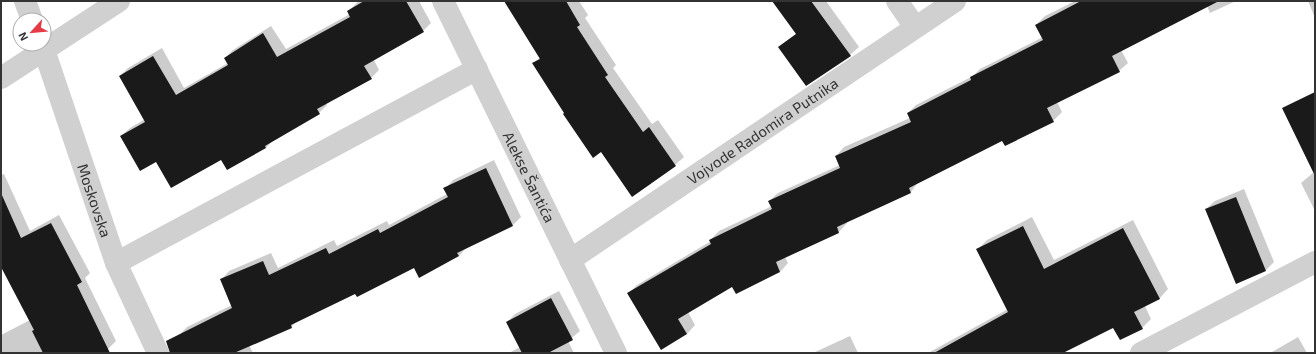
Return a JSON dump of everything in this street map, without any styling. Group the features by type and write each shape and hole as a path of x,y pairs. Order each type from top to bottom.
{"street":[{"path":"25,1 29,12"},
{"path":"52,42 119,1"},
{"name":"Alekse Šantića","path":"443,1 616,353"},
{"path":"897,1 915,27"},
{"name":"Vojvode Radomira Putnika","path":"570,260 955,1"},
{"path":"1,78 37,52"},
{"name":"Moskovska","path":"46,52 116,263 158,353"},
{"path":"116,263 477,69"},
{"path":"1141,353 1315,262"}],"building":[{"path":"364,1 406,1 424,32 364,66 372,79 317,109 320,114 265,146 266,148 227,170 221,160 171,188 156,162 140,171 120,136 145,122 119,76 153,56 176,95 228,65 224,58 263,33 277,57 350,17 347,11"},
{"path":"504,1 566,1 580,25 577,27 608,75 605,77 643,132 649,127 676,166 632,197 601,152 593,158 563,114 564,113 532,63 540,59"},
{"path":"772,1 811,1 851,56 806,86 778,47 796,34"},
{"path":"1081,1 1219,1 1112,56 1120,72 1047,108 1054,122 1005,146 1002,141 909,188 911,193 837,227 839,233 776,262 780,272 736,294 732,287 678,319 687,334 661,350 627,293 711,244 709,240 772,209 768,201 840,168 835,156 911,122 907,113 971,80 970,77 1043,40 1035,25"},
{"path":"1315,92 1315,176 1282,108"},
{"path":"486,168 513,226 457,253 459,256 419,278 414,268 357,297 355,294 291,325 292,328 234,353 170,353 166,341 232,308 220,279 263,261 269,275 326,248 329,254 378,229 380,233 448,197 443,188"},
{"path":"1,193 21,238 51,223 82,282 77,285 110,353 43,353 32,331 34,330 1,267"},
{"path":"1236,197 1266,271 1236,284 1205,209"},
{"path":"1023,226 1044,269 1123,228 1160,299 1134,312 1143,329 1120,340 1113,328 1063,353 934,353 1008,312 976,249"},
{"path":"551,298 573,340 548,353 522,353 506,322"}]}
